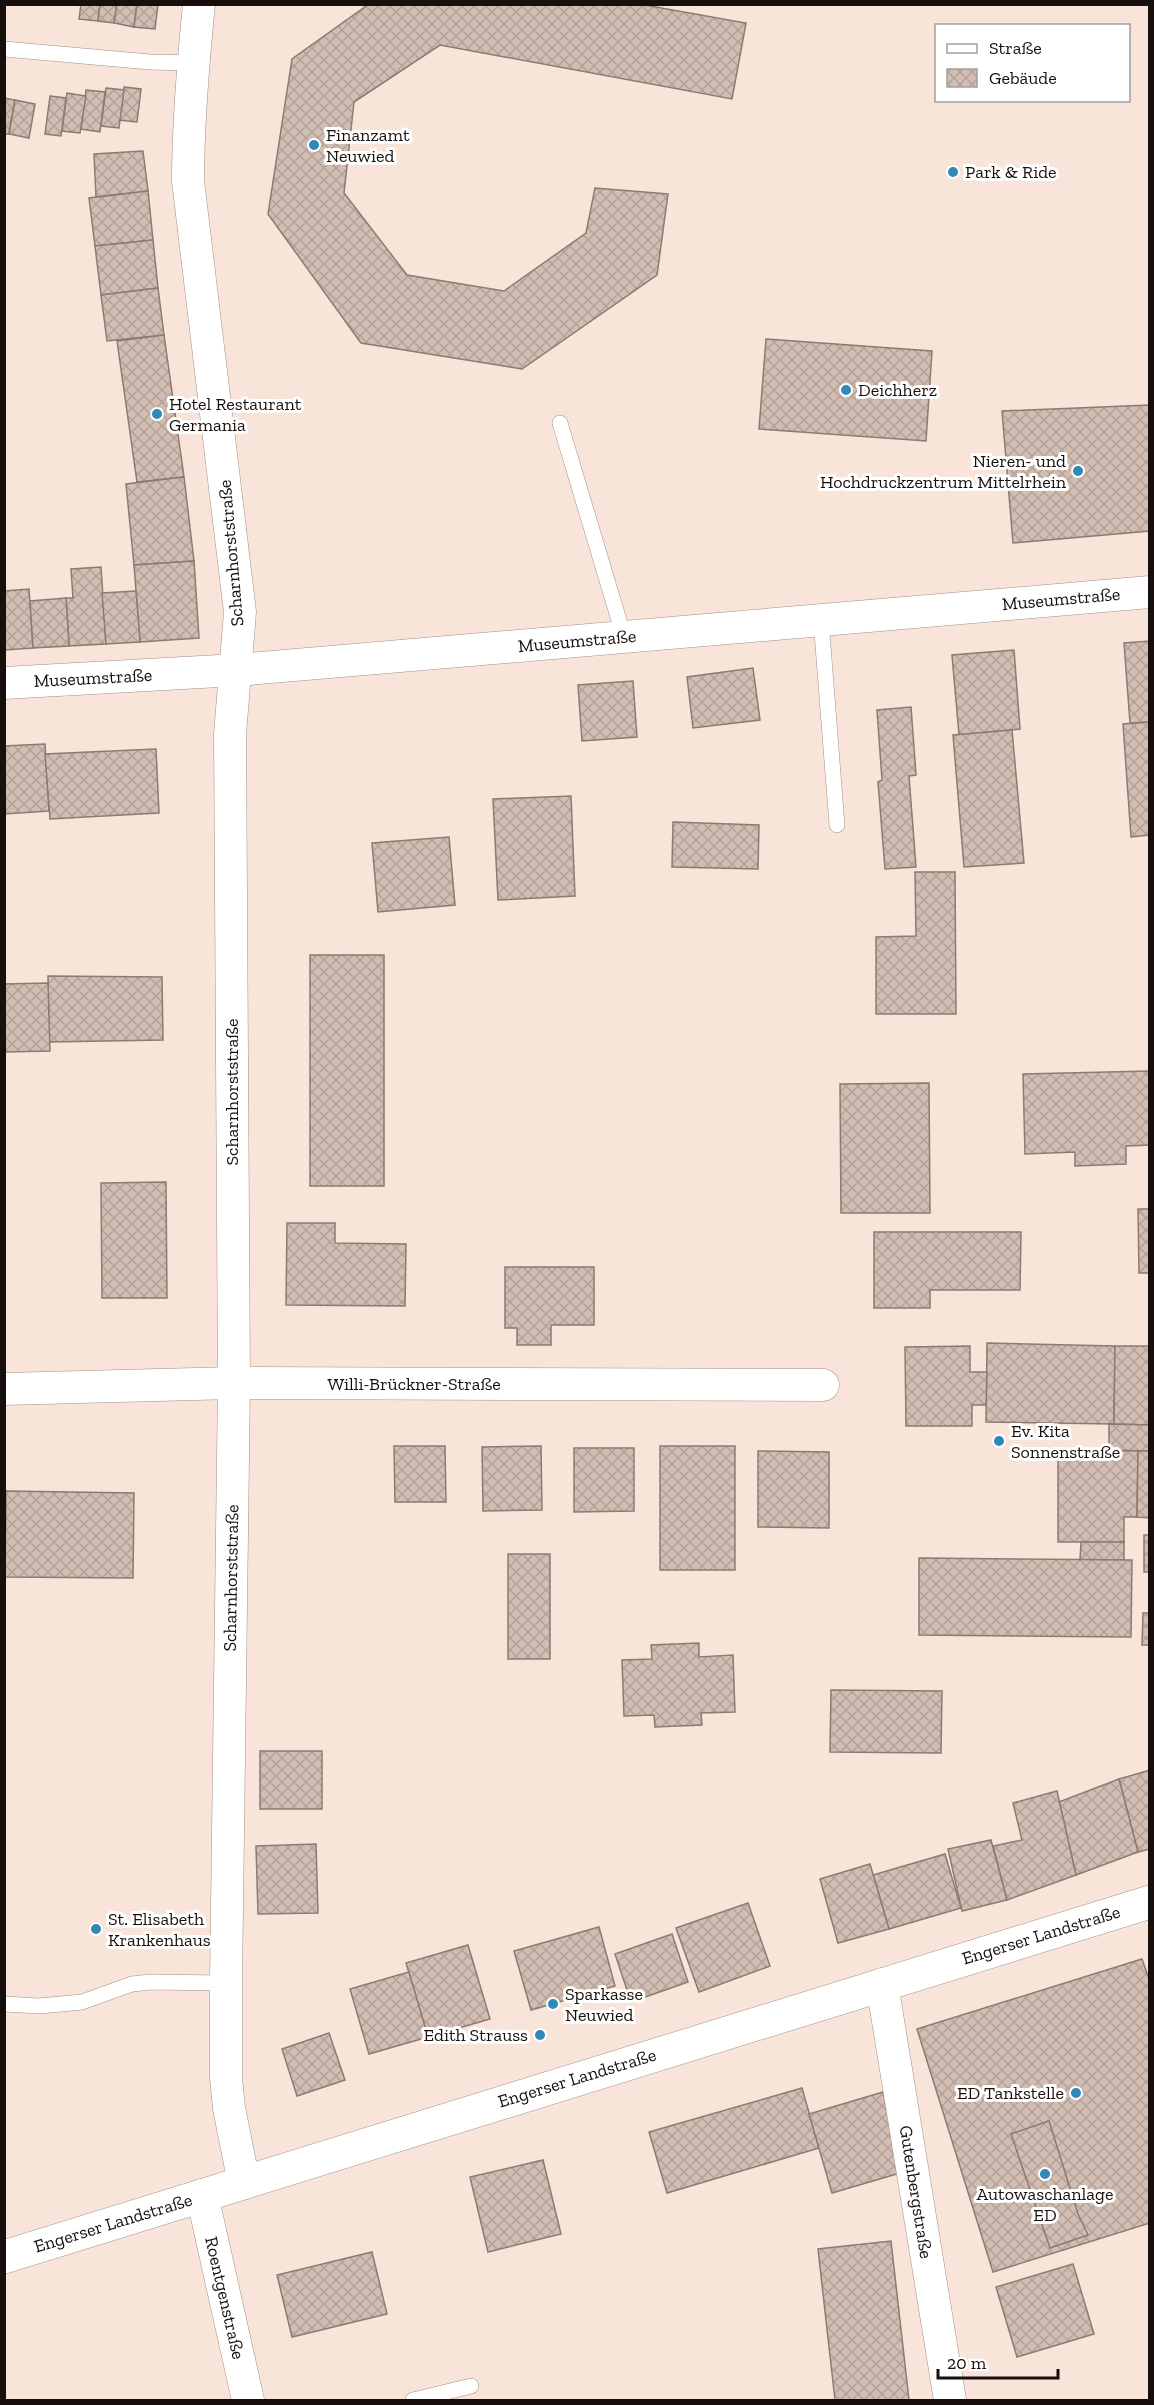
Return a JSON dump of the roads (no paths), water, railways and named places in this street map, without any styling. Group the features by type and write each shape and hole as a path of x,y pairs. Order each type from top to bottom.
{"main road":[{"name":"Engerser Landstraße","path":"4,2256 1149,1902"}],"street":[{"name":"Scharnhorststraße","path":"199,4 188,120 188,181 240,612 230,734 234,1383 226,2078 229,2108 244,2183"},
{"name":"Museumstraße","path":"4,683 237,670 1149,592"},
{"name":"Willi-Brückner-Straße","path":"4,1389 234,1383 824,1385"},
{"name":"Gutenbergstraße","path":"882,1984 950,2400"},
{"name":"Roentgenstraße","path":"202,2195 248,2400"}],"lane":[{"path":"4,49 150,62 192,63"},
{"path":"560,423 624,637"},
{"path":"821,620 837,825"},
{"path":"4,2004 63,2005 82,2002 132,1984 171,1981 226,1983"},
{"path":"413,2400 471,2386"}],"place":[{"name":"Finanzamt Neuwied","path":"314,145"},
{"name":"Park & Ride","path":"953,172"},
{"name":"Deichherz","path":"846,390"},
{"name":"Hotel Restaurant Germania","path":"157,414"},
{"name":"Nieren- und Hochdruckzentrum Mittelrhein","path":"1078,471"},
{"name":"Ev. Kita Sonnenstraße","path":"999,1441"},
{"name":"St. Elisabeth Krankenhaus","path":"96,1929"},
{"name":"Sparkasse Neuwied","path":"553,2004"},
{"name":"Edith Strauss","path":"540,2035"},
{"name":"ED Tankstelle","path":"1076,2093"},
{"name":"Autowaschanlage ED","path":"1045,2174"}]}
